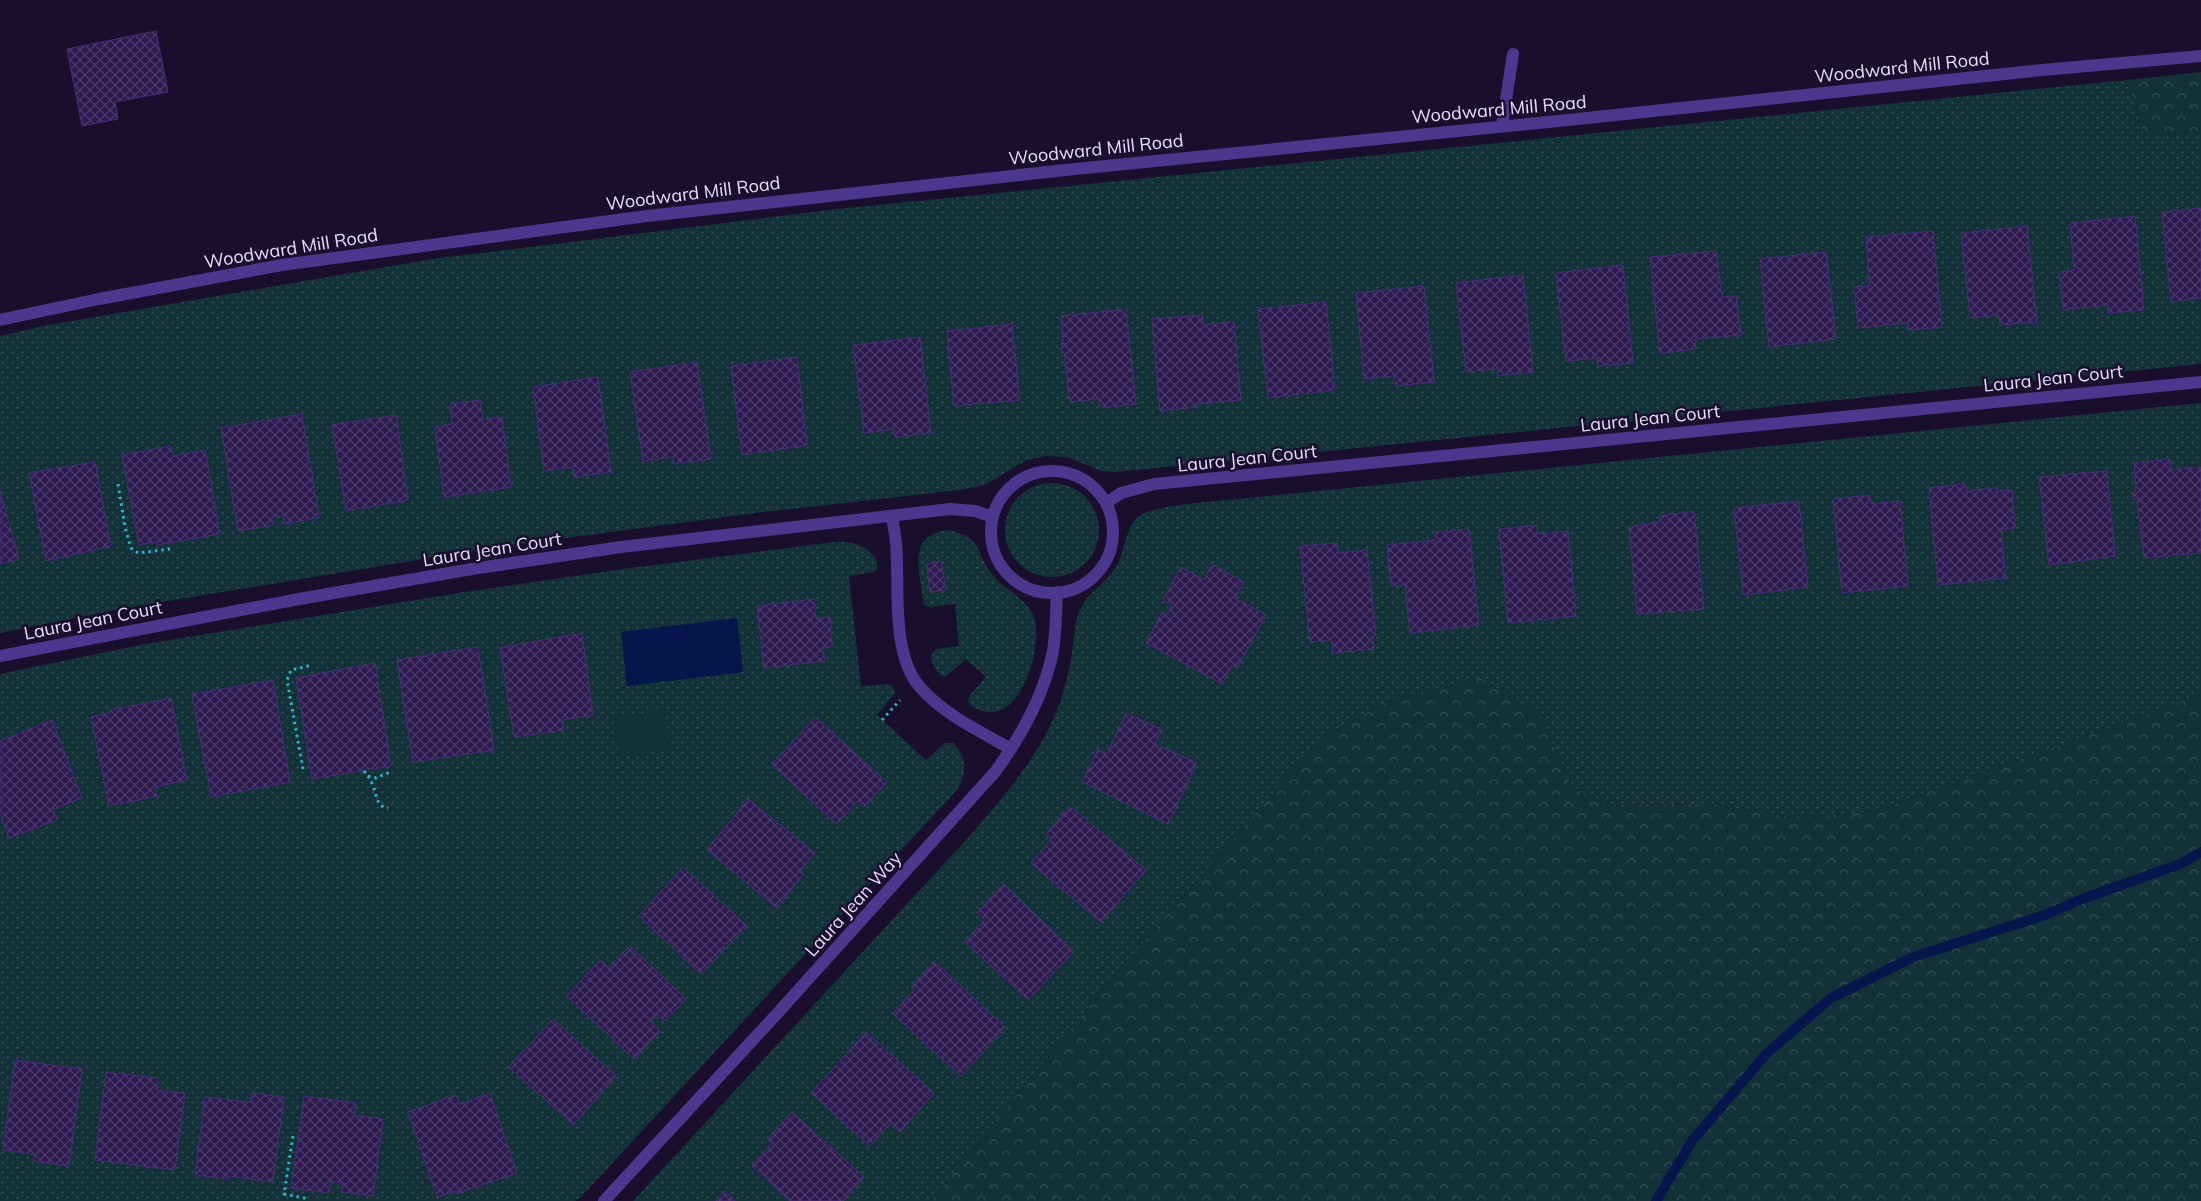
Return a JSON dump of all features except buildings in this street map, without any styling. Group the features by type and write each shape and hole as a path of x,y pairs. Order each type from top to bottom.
{"street":[{"path":"1502,126 1513,54"},
{"name":"Woodward Mill Road","path":"0,320 108,297 282,265 647,216 1026,174 2042,70 2201,56"},
{"name":"Laura Jean Court","path":"1106,503 1121,493 1154,484 2201,382"},
{"path":"1060,471 1076,475 1093,486 1106,503 1110,513 1113,535 1108,556 1103,566 1088,581 1073,589 1046,592 1026,587 1009,575 997,558 991,538 993,517 1002,498 1016,482 1035,473 1060,471"},
{"name":"Laura Jean Court","path":"0,656 454,572 621,547 950,509 976,511 993,517"},
{"path":"892,516 896,542 901,641 907,666 919,686 936,702 1011,749"},
{"name":"Laura Jean Way","path":"604,1201 640,1164 995,772 1011,749 1037,703 1053,650 1057,592"}],"path":[{"path":"118,484 125,527 131,548 138,553 170,549"},
{"path":"303,769 287,680 291,670 312,665"},
{"path":"882,720 902,699"},
{"path":"364,771 373,786 379,804 384,808 388,808"},
{"path":"368,776 376,778 390,772"},
{"path":"293,1136 284,1194 309,1199"}],"green space":[{"path":"2201,72 2201,132 2144,135 2127,80"},
{"path":"2127,80 2144,135 2201,132 2201,364 1116,472 1101,471 1067,457 1046,456 1027,460 985,485 959,490 756,513 496,547 120,609 0,633 0,336 43,326 432,259 838,209"},
{"path":"2201,403 2201,695 1874,811 1797,818 1711,804 1607,805 1572,787 1539,713 1395,698 1322,737 1112,978 931,1201 633,1201 976,829 1015,782 1037,749 1056,713 1068,675 1079,612 1088,597 1115,569 1133,522 1145,513 1156,509 1201,502"},
{"path":"1052,483 1070,486 1085,497 1096,512 1099,530 1096,548 1085,563 1070,574 1052,577 1034,574 1019,563 1008,548 1005,530 1008,512 1019,497 1034,486"},
{"path":"949,530 974,542 992,574 1002,585 1026,604 1034,617 1036,643 1022,689 1013,701 1003,709 992,712 982,711 968,702 969,696 986,677 966,659 945,677 937,671 932,662 931,655 936,649 959,646 955,604 925,606 920,577 919,555 921,546 926,538 935,533"},
{"path":"835,542 848,542 859,545 869,551 877,561 877,569 873,572 849,576 861,686 888,684 893,686 895,693 877,715 926,760 945,743 953,743 961,754 964,766 960,785 582,1196 575,1201 0,1201 0,674 145,644 465,592 623,569"},
{"path":"1480,678 1539,713 1572,787 1607,805 1711,804 1797,818 1874,811 2201,695 2201,1201 931,1201 1112,978 1322,737 1395,698"},
{"path":"665,710 670,749 619,756 613,717"}],"shaded area":[{"path":"737,618 743,672 627,686 621,632"}],"waterway":[{"path":"1656,1201 1692,1141 1767,1053 1831,998 1913,957 2045,915 2082,899 2180,864 2201,852"}]}
